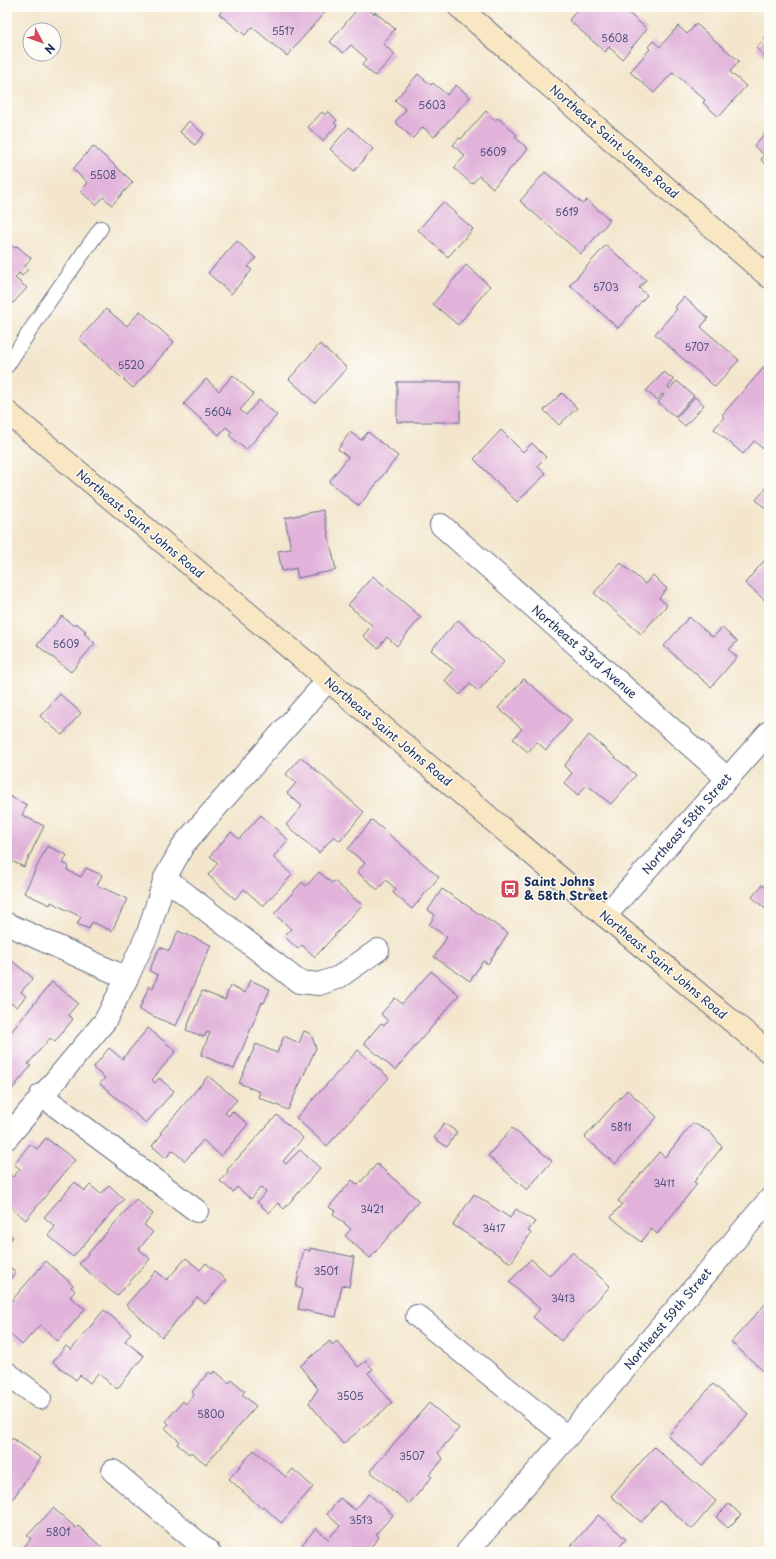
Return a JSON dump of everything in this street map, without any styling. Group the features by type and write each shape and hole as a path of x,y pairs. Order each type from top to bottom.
{"main road":[{"name":"Northeast Saint James Road","path":"459,7 769,277"},
{"name":"Northeast Saint Johns Road","path":"7,412 328,680 605,916 769,1052"}],"street":[{"name":"Northeast 33rd Avenue","path":"441,526 727,778"},
{"path":"7,1138 104,1021 127,978 148,933 165,878 184,844 328,680"},
{"name":"Northeast 58th Street","path":"605,916 769,732"},
{"path":"165,878 299,982 320,984 339,976 378,950"},
{"path":"7,924 127,978"},
{"path":"41,1096 197,1212"},
{"name":"Northeast 59th Street","path":"467,1552 769,1200"},
{"path":"417,1316 567,1437"},
{"path":"7,1373 40,1398"},
{"path":"113,1471 209,1552"}],"lane":[{"path":"7,366 48,303 101,228"}],"building":[{"path":"225,7 270,7 274,10 276,7 329,7 287,56 252,27 245,35 219,14"},
{"path":"359,7 366,7 374,14 375,12 395,29 383,44 395,54 375,76 362,65 367,59 351,45 343,53 330,42"},
{"path":"574,7 630,7 626,11 647,29 622,59 609,47 605,52 569,20 577,10"},
{"path":"696,24 739,61 730,72 746,86 719,117 703,103 705,100 673,72 654,93 630,72 650,49 648,47 653,41 660,47 678,26 687,34"},
{"path":"769,33 769,60 756,48"},
{"path":"418,74 431,85 433,83 447,95 456,85 470,97 434,137 423,127 413,138 395,122 406,110 395,100"},
{"path":"328,111 337,120 334,123 337,125 323,141 308,127 322,112 325,115"},
{"path":"486,111 495,120 498,118 517,135 515,137 528,149 493,188 479,176 472,184 454,168 465,156 453,145 459,138 461,139"},
{"path":"189,121 204,134 195,145 180,132"},
{"path":"349,127 373,149 354,171 330,149"},
{"path":"769,128 769,167 761,160 764,155 754,146"},
{"path":"93,146 133,182 112,205 103,197 96,205 80,191 88,183 73,169"},
{"path":"545,172 583,204 587,200 610,220 581,254 520,201"},
{"path":"443,202 473,229 448,257 418,230"},
{"path":"237,241 256,258 248,267 252,270 231,294 208,273"},
{"path":"11,245 15,248 17,246 31,258 25,266 28,269 22,276 19,273 15,278 27,288 13,303 7,298 7,250"},
{"path":"606,245 646,280 639,288 647,295 618,328 570,285"},
{"path":"466,265 490,286 458,325 433,304"},
{"path":"684,297 708,318 701,327 739,360 715,387 655,334 677,309 675,307"},
{"path":"106,309 127,326 140,311 174,342 133,388 79,339"},
{"path":"320,344 347,368 315,403 289,379"},
{"path":"767,364 769,366 769,454 754,441 743,454 714,429 724,417 722,415"},
{"path":"664,372 674,380 668,387 670,389 677,381 694,396 675,417 658,402 664,395 662,394 657,400 646,391"},
{"path":"233,375 254,394 240,410 246,415 259,400 277,415 246,450 229,435 232,432 226,427 219,435 184,404 206,379 219,391"},
{"path":"397,382 460,382 460,422 397,422"},
{"path":"562,393 577,408 559,425 544,410"},
{"path":"695,397 704,405 685,426 676,418"},
{"path":"501,430 523,452 532,443 546,457 537,466 546,474 517,502 474,459"},
{"path":"350,432 361,440 368,432 398,456 359,506 329,482 348,457 338,449"},
{"path":"769,484 769,511 756,500"},
{"path":"323,510 336,570 298,578 296,568 282,571 278,551 291,549 285,518"},
{"path":"769,555 769,604 745,583"},
{"path":"621,563 645,584 653,575 667,589 659,598 667,605 641,634 594,593"},
{"path":"373,576 421,617 397,646 387,637 378,648 363,636 372,625 348,605"},
{"path":"62,616 74,626 76,623 86,631 84,633 95,643 71,672 37,645"},
{"path":"689,617 713,637 722,628 737,641 729,650 737,657 711,687 664,646"},
{"path":"458,620 504,662 478,691 470,684 460,695 445,681 454,670 431,650"},
{"path":"524,679 572,720 546,750 537,742 528,752 513,739 522,729 498,708"},
{"path":"60,694 81,713 62,735 40,716"},
{"path":"589,735 636,775 611,804 587,785 578,795 564,783 572,773 564,766"},
{"path":"301,757 364,812 340,841 334,836 319,853 286,825 302,806 287,793 296,783 286,774"},
{"path":"7,795 27,805 22,815 44,826 24,867 7,859"},
{"path":"261,815 288,840 273,857 292,875 263,906 244,889 235,899 208,875 218,863 210,856 231,832 239,839"},
{"path":"372,820 439,877 412,909 393,893 396,889 386,880 378,890 357,872 365,863 348,849"},
{"path":"47,846 67,855 63,863 69,866 67,870 81,877 86,868 102,875 97,885 127,899 112,931 92,922 89,929 77,924 81,917 51,902 50,905 24,893"},
{"path":"319,872 332,883 334,881 362,905 315,957 302,945 298,949 284,936 291,929 274,914 302,882 306,886"},
{"path":"762,885 769,890 769,912 752,897"},
{"path":"442,889 508,933 488,964 483,961 470,981 434,957 447,937 429,925 435,915 428,910"},
{"path":"178,931 211,945 176,1026 139,1010 149,986 153,988 158,975 149,971 160,947 169,951"},
{"path":"7,957 33,978 21,992 26,996 17,1007 11,1003 7,1008"},
{"path":"431,971 459,995 395,1070 364,1043 381,1023 384,1025 388,1021 381,1014 395,998 402,1004"},
{"path":"250,980 270,989 264,1003 262,1002 234,1069 201,1055 210,1033 207,1032 204,1037 186,1030 202,991 225,1000 230,986 245,993"},
{"path":"52,982 78,1003 68,1015 73,1019 55,1042 50,1038 28,1064 31,1066 12,1089 7,1085 7,1037"},
{"path":"148,1028 176,1051 152,1080 155,1083 159,1078 174,1091 146,1123 100,1084 105,1078 93,1068 109,1048 122,1059"},
{"path":"304,1031 311,1034 316,1048 288,1110 258,1097 260,1092 239,1083 256,1044 277,1053 284,1036 299,1043"},
{"path":"358,1050 389,1078 327,1146 296,1118"},
{"path":"208,1076 237,1100 225,1113 229,1116 232,1111 248,1124 221,1156 203,1140 185,1161 172,1150 166,1158 152,1146 162,1134 160,1133"},
{"path":"627,1090 657,1117 615,1164 585,1137"},
{"path":"277,1115 303,1138 283,1161 286,1164 300,1150 320,1168 284,1209 278,1203 269,1213 257,1202 266,1192 261,1187 251,1199 237,1187 233,1192 220,1181 228,1172 227,1170"},
{"path":"444,1123 457,1132 447,1147 434,1138"},
{"path":"693,1123 710,1132 722,1147 694,1182 697,1184 657,1234 652,1229 641,1242 611,1217 622,1204 618,1201 659,1152 665,1157"},
{"path":"512,1128 552,1161 527,1190 488,1156"},
{"path":"46,1138 75,1160 26,1220 7,1205 7,1177 9,1174 13,1177 20,1169 14,1164 30,1144 37,1149"},
{"path":"377,1164 419,1201 370,1258 345,1236 351,1229 333,1214 335,1211 329,1207 352,1180 358,1185"},
{"path":"75,1182 85,1191 90,1185 101,1194 109,1185 124,1199 73,1257 48,1235 55,1227 44,1217"},
{"path":"474,1194 510,1218 516,1209 535,1222 528,1231 531,1233 511,1263 453,1225"},
{"path":"136,1199 153,1214 144,1225 153,1232 139,1249 150,1259 117,1296 79,1264"},
{"path":"7,1232 13,1237 7,1245"},
{"path":"310,1248 354,1257 349,1287 342,1285 336,1317 298,1309 302,1289 296,1287 304,1249 310,1251"},
{"path":"572,1252 610,1286 561,1341 533,1317 540,1309 509,1282 531,1259 550,1276"},
{"path":"186,1258 200,1270 206,1263 226,1280 205,1304 197,1297 162,1337 126,1305 156,1271 167,1280"},
{"path":"46,1261 73,1285 71,1287 75,1291 70,1297 85,1309 58,1341 40,1325 22,1345 9,1333 7,1336 7,1306"},
{"path":"7,1265 16,1272 7,1283"},
{"path":"769,1300 769,1376 731,1342"},
{"path":"104,1310 131,1333 125,1341 144,1356 117,1389 98,1373 90,1383 80,1375 76,1380 53,1362 66,1346 71,1350"},
{"path":"330,1341 332,1345 337,1341 358,1367 366,1361 373,1369 368,1373 392,1403 343,1444 309,1403 318,1389 300,1366"},
{"path":"215,1371 229,1383 232,1380 245,1391 242,1394 256,1406 206,1464 191,1452 189,1454 177,1444 179,1441 165,1428 169,1424 166,1421 183,1401 186,1404 194,1394 192,1392 209,1372 212,1374"},
{"path":"713,1384 748,1414 702,1466 668,1436"},
{"path":"429,1403 459,1428 438,1453 443,1459 429,1475 432,1477 409,1504 370,1471"},
{"path":"12,1438 41,1458 7,1507 7,1445"},
{"path":"654,1447 716,1501 692,1529 660,1501 641,1522 611,1496"},
{"path":"254,1450 286,1477 293,1469 313,1487 281,1523 263,1506 261,1508 229,1479"},
{"path":"369,1494 393,1515 376,1534 379,1537 367,1552 308,1552 301,1546 316,1528 328,1539 340,1526 327,1514 340,1498 355,1510"},
{"path":"729,1504 741,1515 728,1528 716,1517"},
{"path":"53,1508 76,1528 78,1526 107,1552 24,1552 21,1550 31,1539 27,1536"},
{"path":"598,1515 626,1539 615,1552 566,1552"}],"place":[{"name":"Saint Johns & 58th Street","path":"510,889"}]}
